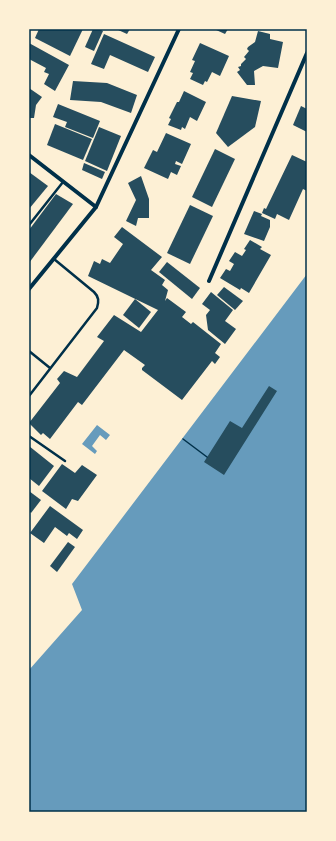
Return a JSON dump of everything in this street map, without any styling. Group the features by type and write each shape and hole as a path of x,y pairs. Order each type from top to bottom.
{"street":[{"path":"29,289 96,207 180,29"},
{"path":"209,281 307,53"},
{"path":"29,155 96,207"}],"lane":[{"path":"29,225 63,182"},
{"path":"29,396 97,308 99,302 98,296 94,292 54,259"},
{"path":"29,351 50,368"},
{"path":"29,436 65,461"}],"path":[{"path":"182,439 207,457"}],"water":[{"path":"307,274 307,812 29,812 29,670 82,610 72,584"},
{"path":"97,425 110,435 106,440 100,435 92,446 97,451 95,454 82,444"}],"building":[{"path":"39,29 83,29 70,56 35,38"},
{"path":"93,29 103,31 94,51 85,47"},
{"path":"116,29 130,29 127,34"},
{"path":"214,29 228,29 225,34"},
{"path":"258,31 270,34 270,39 283,42 278,68 263,66 254,71 255,85 247,85 237,72 240,70 238,67 241,66 246,59 244,57 249,51 247,49 255,42"},
{"path":"104,34 155,57 148,72 110,55 104,69 91,64"},
{"path":"29,43 69,65 55,91 44,84 49,74 44,72 46,68 29,59"},
{"path":"200,43 229,56 220,76 212,72 207,82 205,81 203,85 190,79 193,73 190,72 195,61 192,60"},
{"path":"73,81 107,83 137,95 131,113 101,102 70,100"},
{"path":"29,88 42,97 36,105 34,118 29,118"},
{"path":"184,91 206,102 197,121 190,117 185,129 182,127 181,130 168,125 171,119 169,118"},
{"path":"232,96 261,101 255,127 228,147 216,133"},
{"path":"58,104 100,121 93,138 65,127 67,122 53,117"},
{"path":"301,106 307,109 307,132 293,125"},
{"path":"55,124 92,139 83,160 47,145"},
{"path":"99,127 121,136 107,171 85,161"},
{"path":"166,133 191,144 182,164 176,161 175,164 181,166 177,175 171,172 168,179 144,168 153,150 157,152"},
{"path":"215,149 235,159 212,207 192,197"},
{"path":"292,155 307,162 307,191 303,189 289,220 277,214 275,219 262,213 264,208 266,209"},
{"path":"84,163 105,172 102,179 82,170"},
{"path":"29,172 48,186 29,209"},
{"path":"141,176 149,199 149,218 138,218 136,226 126,221 136,200 128,183"},
{"path":"56,194 73,204 29,263 29,230"},
{"path":"190,205 213,216 190,264 167,253"},
{"path":"254,211 262,214 261,216 270,220 270,227 264,241 244,234"},
{"path":"122,227 162,257 151,270 165,280 162,285 168,290 165,301 167,298 186,312 182,317 191,324 193,322 221,344 215,353 220,357 215,364 212,361 182,400 142,370 145,365 124,350 82,405 78,402 50,439 43,433 41,435 29,423 60,383 57,379 64,371 77,377 104,341 97,337 114,315 141,332 158,310 88,276 94,261 100,264 102,259 110,263 123,244 114,237"},
{"path":"250,240 262,247 260,249 271,255 249,293 241,288 240,290 220,278 226,269 230,271 234,264 229,261 235,252 242,256 246,250 244,249"},
{"path":"167,262 200,288 192,299 159,272"},
{"path":"224,287 243,301 235,310 217,295"},
{"path":"211,292 233,310 225,321 236,329 225,344 208,330 206,315 210,310 202,304"},
{"path":"135,299 151,312 139,328 123,315"},
{"path":"269,386 277,391 224,475 204,462 230,421 242,428"},
{"path":"29,446 54,466 39,486 29,478"},
{"path":"62,464 75,473 82,465 97,475 78,501 72,499 66,509 42,491"},
{"path":"29,491 41,500 31,513 29,511"},
{"path":"50,506 83,530 77,539 69,533 67,536 55,527 44,543 30,533"},
{"path":"68,542 75,547 57,572 50,566"}]}
